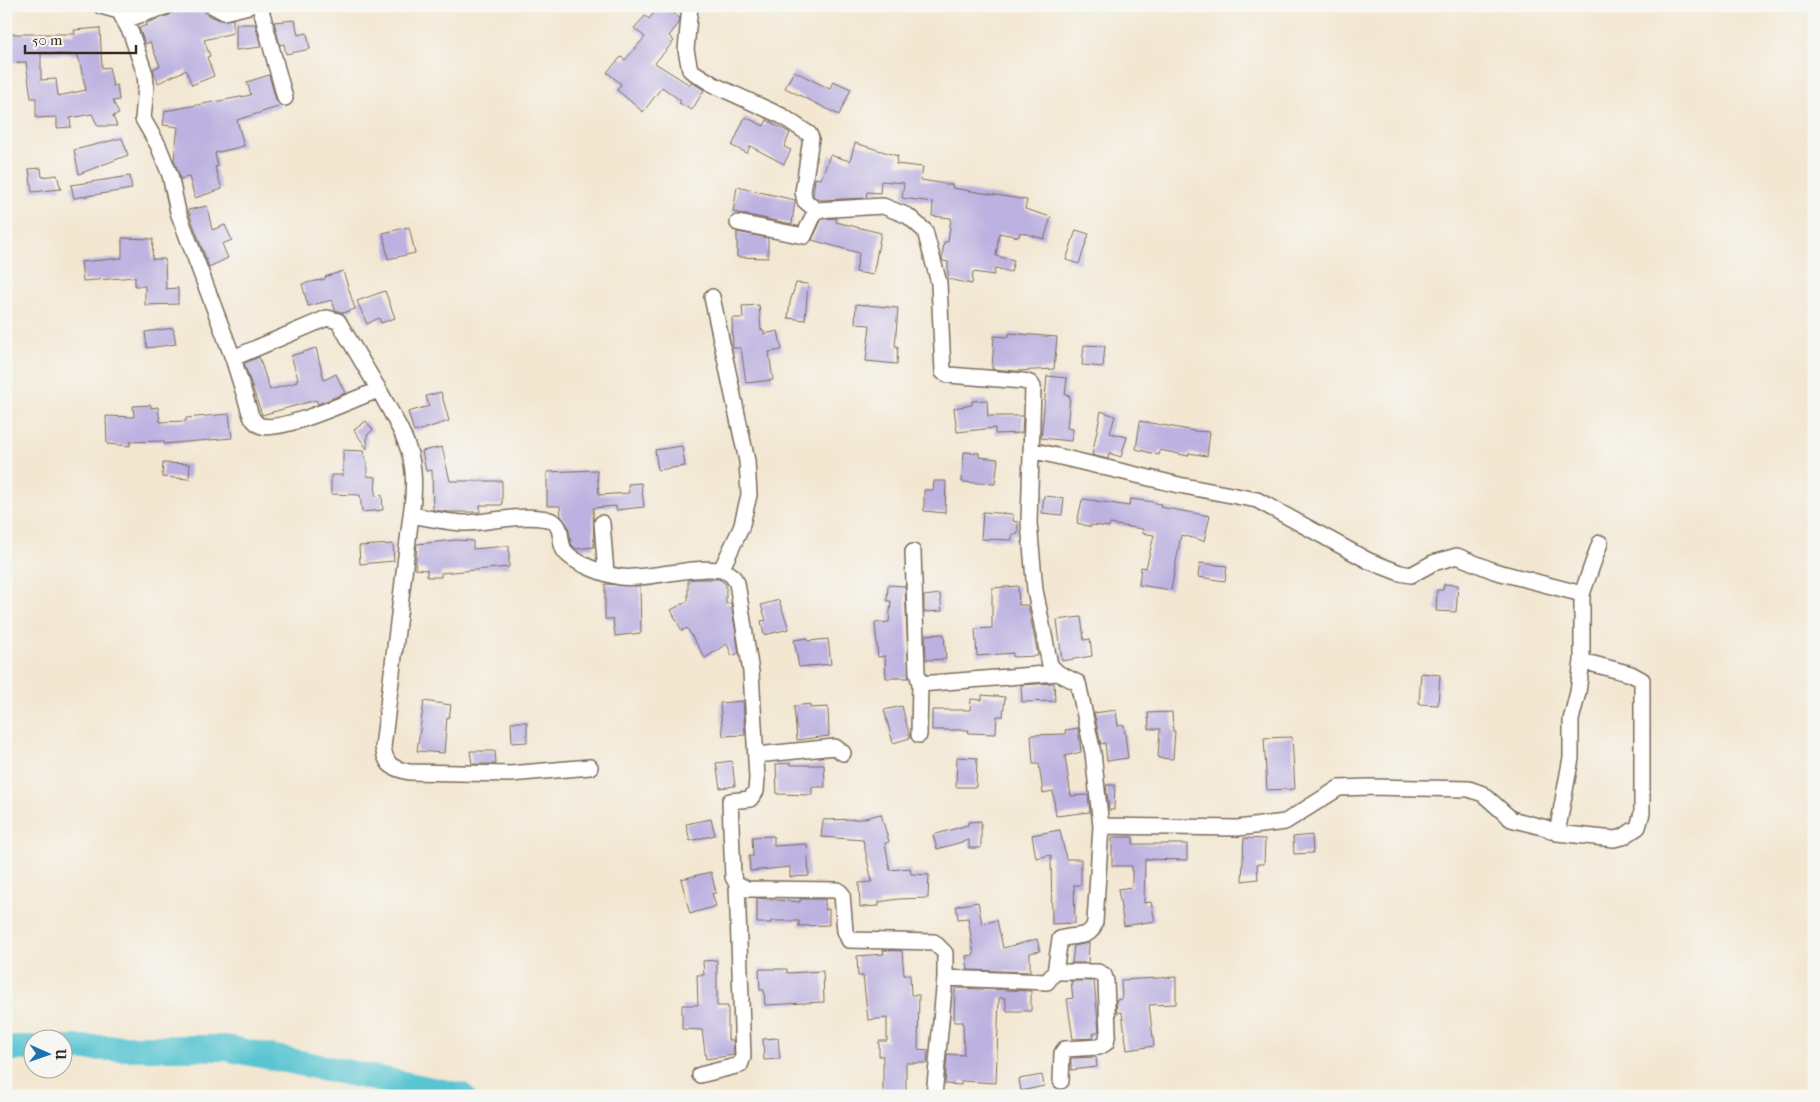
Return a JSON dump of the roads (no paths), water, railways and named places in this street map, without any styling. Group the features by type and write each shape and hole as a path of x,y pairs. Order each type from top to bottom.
{"street":[{"path":"100,6 119,11 131,33 146,86 143,119 158,145 170,175 178,212 233,358 251,416 256,423 264,427 308,417 379,390"},
{"path":"124,20 167,6"},
{"path":"213,6 219,12 250,6"},
{"path":"260,6 285,98"},
{"path":"690,6 686,50 690,70 714,85 782,116 809,134 811,138 803,192 805,201 816,210 883,206 908,216 925,231 939,283 943,372 949,375 1030,383 1034,387 1030,450 1029,523 1035,590 1050,665 1058,673 1078,684 1093,753 1101,826 1093,930 1089,933 1060,939 1055,972 1047,982 945,978"},
{"path":"738,223 804,236 816,210"},
{"path":"712,297 747,461 750,494 741,528 721,570"},
{"path":"233,358 327,318 338,321 379,390 407,443 414,461 415,491 383,748 386,761 396,769 409,772 510,774 590,767"},
{"path":"1030,450 1179,485 1257,500 1369,560 1400,574 1411,575 1433,562 1457,556 1511,576 1582,594"},
{"path":"411,515 466,523 524,517 544,519 554,522 560,530 563,548 571,558 606,573 623,577 713,569 730,574 737,583 751,672 756,755 756,791 750,799 730,802 733,877 737,884 737,952 743,1057 740,1065 700,1075"},
{"path":"602,523 606,573"},
{"path":"1557,833 1571,758 1571,720 1578,692 1582,661 1582,594 1600,544"},
{"path":"913,552 917,672 920,684 919,735"},
{"path":"1101,826 1238,828 1265,826 1285,822 1339,788 1469,789 1483,794 1511,819 1546,828 1557,833 1614,839 1623,837 1638,826 1642,813 1642,680 1631,674 1582,661"},
{"path":"920,684 1058,673"},
{"path":"756,755 836,748 843,753"},
{"path":"737,884 747,889 838,890 842,894 844,931 849,940 934,942 945,953 945,978 934,1096"},
{"path":"1055,972 1098,972 1104,975 1106,981 1108,1032 1106,1043 1099,1047 1064,1049 1062,1053 1061,1081"}],"waterway":[{"path":"6,1048 22,1048"},
{"path":"72,1048 226,1048 462,1096"}]}
